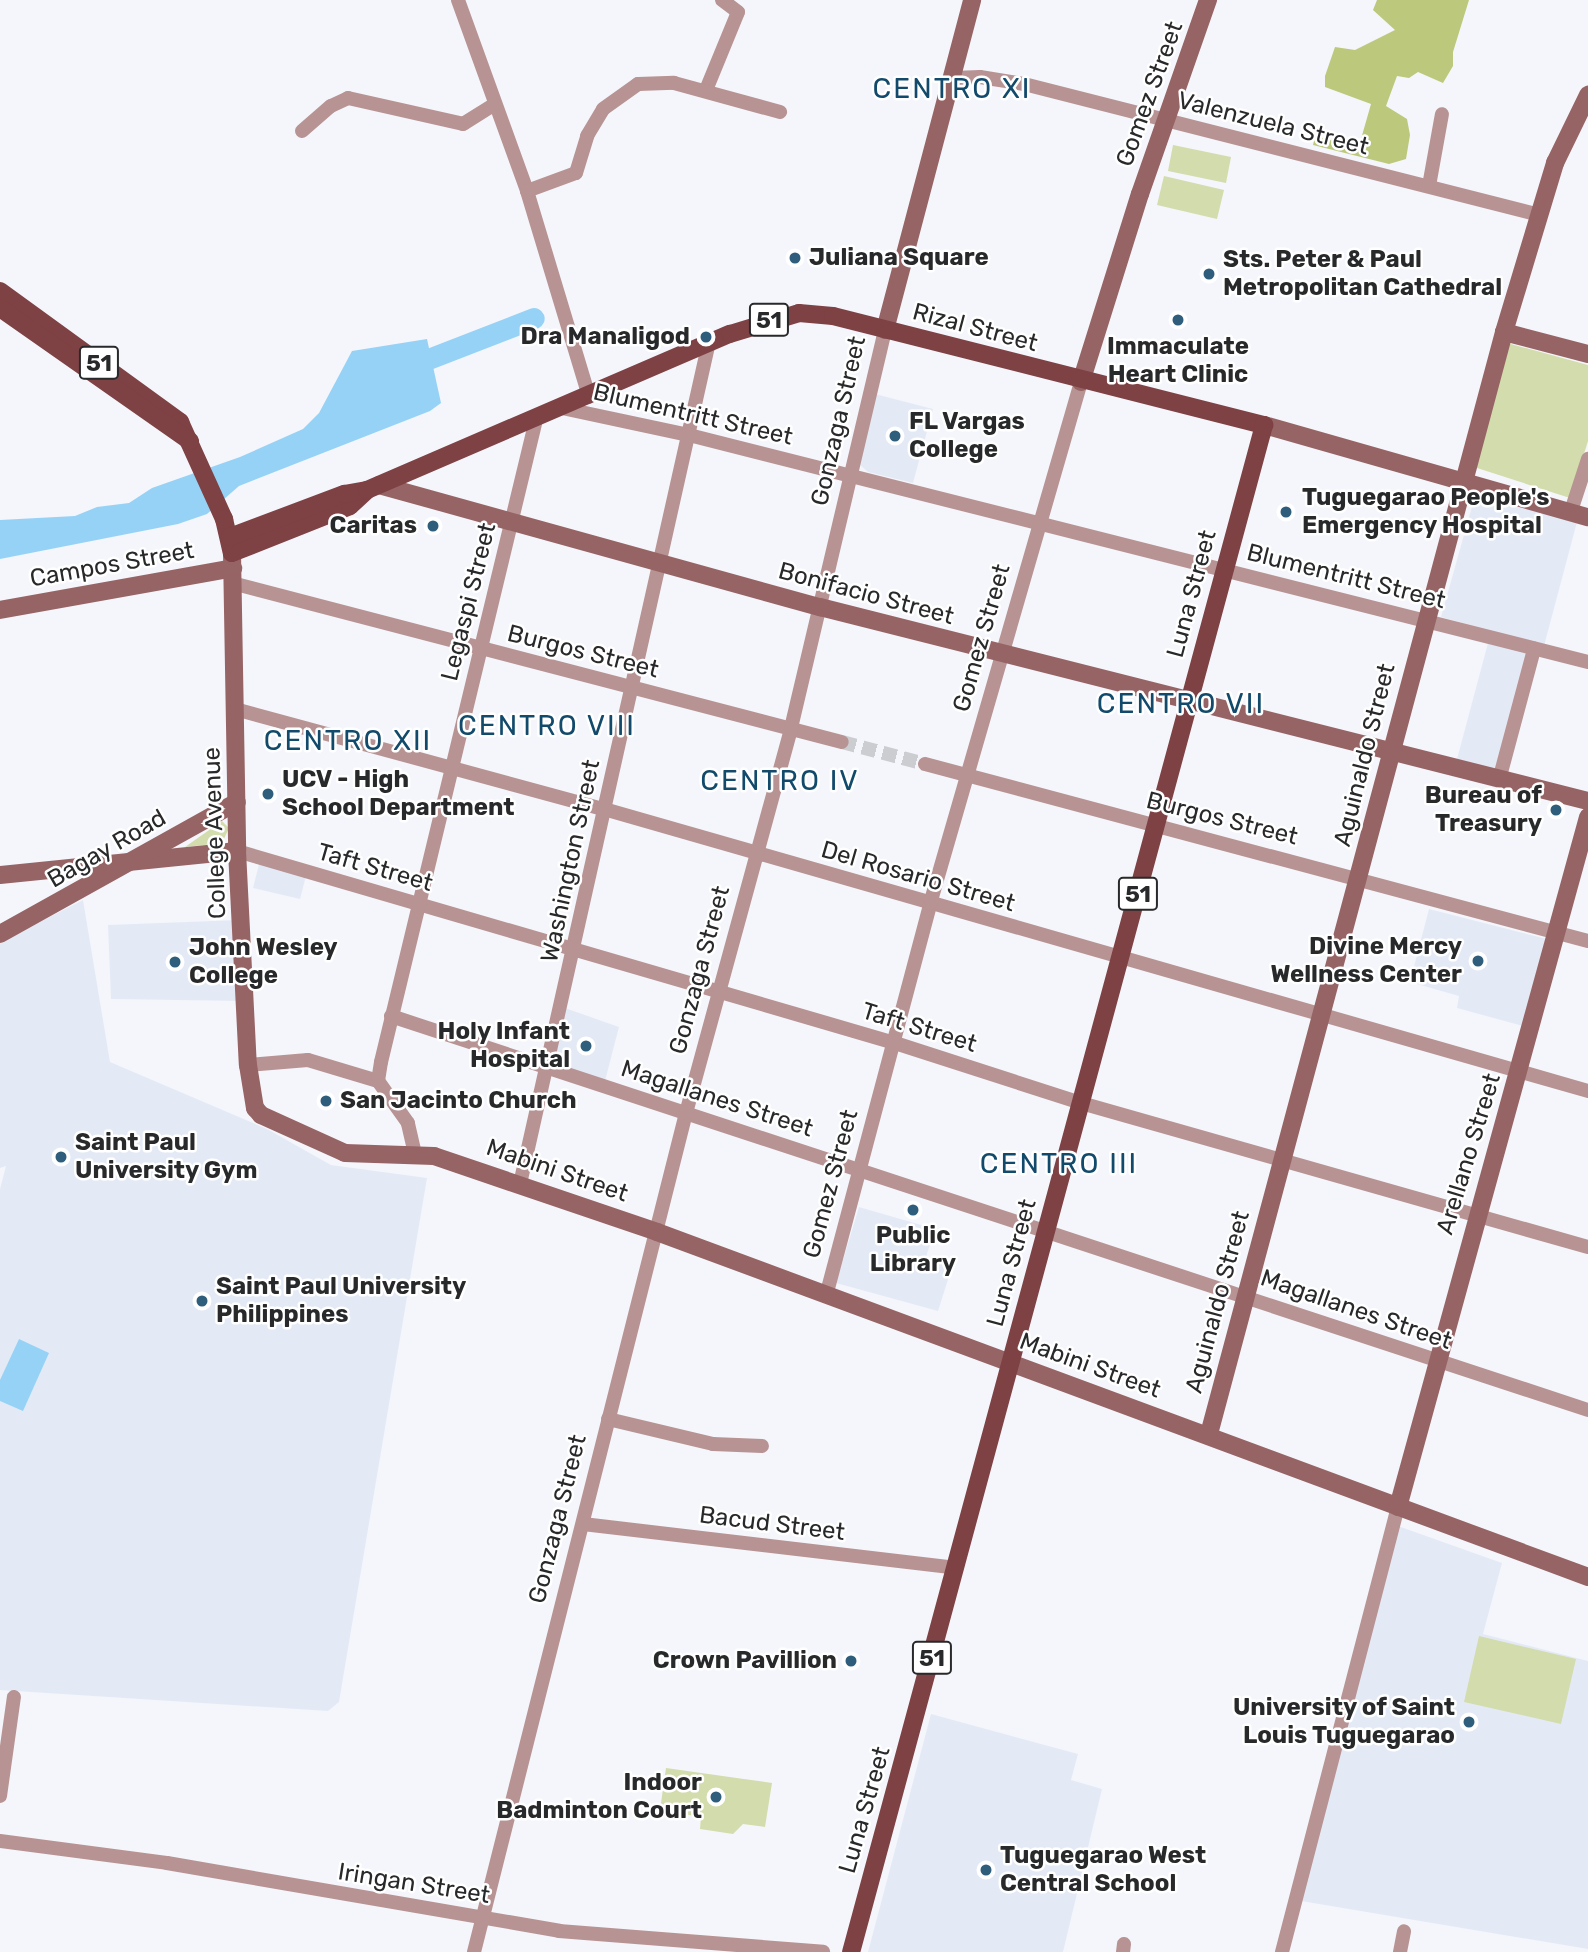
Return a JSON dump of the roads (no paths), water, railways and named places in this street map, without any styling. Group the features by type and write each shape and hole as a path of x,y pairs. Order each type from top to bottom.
{"main road":[{"name":"51","path":"0,291 180,422 224,519 232,560"},
{"name":"51","path":"0,308 192,446"},
{"name":"Rizal Street","path":"232,560 350,506 373,488 589,397 709,342 799,313 832,316 1081,382 1264,425"},
{"name":"Luna Street","path":"851,1952 1264,425"}],"street":[{"path":"458,0 527,191 589,397"},
{"path":"706,90 738,12 722,0"},
{"name":"Gonzaga Street","path":"474,1952 686,1112 791,728 885,330 972,0"},
{"name":"Gomez Street","path":"826,1296 930,904 1081,382 1208,0"},
{"name":"Valenzuela Street","path":"953,78 1002,80 1540,215"},
{"path":"527,191 576,173 587,136 603,109 638,83 674,83 780,112"},
{"name":"Aguinaldo Street","path":"1209,1434 1320,1012 1361,877 1424,620 1504,332 1555,163 1588,96"},
{"path":"302,131 331,106 348,98 463,124 494,105"},
{"path":"1429,186 1442,114"},
{"path":"1504,332 1588,354"},
{"name":"Washington Street","path":"520,1184 576,951 604,809 709,342"},
{"name":"Blumentritt Street","path":"562,408 689,435 1588,662"},
{"name":"Legaspi Street","path":"378,1081 417,904 453,767 536,420"},
{"name":"Rizal Street","path":"1264,425 1464,478 1579,514"},
{"path":"1579,514 1588,459"},
{"name":"Bonifacio Street","path":"373,488 1189,703 1588,801"},
{"name":"Campos Street","path":"0,610 232,560"},
{"name":"Burgos Street","path":"232,560 481,650 842,742"},
{"name":"College Avenue","path":"232,560 237,851 248,1065 255,1108 261,1115 345,1153 415,1154"},
{"path":"1499,780 1534,649"},
{"name":"Del Rosario Street","path":"235,709 604,809 1120,959 1320,1012 1588,1091"},
{"name":"Burgos Street","path":"925,764 1156,827 1361,877 1588,941"},
{"name":"Bagay Road","path":"0,934 237,802"},
{"name":"Arellano Street","path":"1398,1507 1475,1215 1520,1071 1588,817"},
{"path":"0,875 237,851"},
{"name":"Taft Street","path":"237,851 895,1043 1081,1103 1283,1157 1588,1247"},
{"name":"Magallanes Street","path":"391,1016 860,1169 1046,1233 1245,1296 1435,1362 1588,1410"},
{"path":"248,1065 308,1060 378,1081 408,1123 415,1154"},
{"name":"Mabini Street","path":"415,1154 520,1184 657,1231 1588,1577"},
{"path":"608,1419 713,1444 762,1446"},
{"path":"1282,1952 1398,1507"},
{"name":"Bacud Street","path":"583,1524 956,1568"},
{"path":"0,1796 14,1697"},
{"name":"Iringan Street","path":"0,1841 167,1863 559,1931 823,1952"},
{"path":"1400,1952 1404,1931"}],"water":[{"path":"427,339 441,403 430,411 239,486 207,514 178,524 0,559 0,520 75,516 97,507 129,503 152,488 240,457 303,429 319,413 352,351"},
{"path":"19,1339 49,1353 23,1411 0,1401 0,1380"}],"waterway":[{"path":"405,368 534,318"}],"tunnel":[{"path":"842,742 925,764"}],"place":[{"name":"Juliana Square","path":"795,258"},
{"name":"Sts. Peter & Paul Metropolitan Cathedral","path":"1209,274"},
{"name":"Immaculate Heart Clinic","path":"1178,320"},
{"name":"Dra Manaligod","path":"706,337"},
{"name":"FL Vargas College","path":"895,436"},
{"name":"Tuguegarao People's Emergency Hospital","path":"1286,512"},
{"name":"Caritas","path":"433,526"},
{"name":"UCV - High School Department","path":"268,794"},
{"name":"Bureau of Treasury","path":"1556,810"},
{"name":"Divine Mercy Wellness Center","path":"1478,961"},
{"name":"John Wesley College","path":"175,962"},
{"name":"Holy Infant Hospital","path":"586,1046"},
{"name":"San Jacinto Church","path":"326,1101"},
{"name":"Saint Paul University Gym","path":"61,1157"},
{"name":"Public Library","path":"913,1210"},
{"name":"Saint Paul University Philippines","path":"202,1301"},
{"name":"Crown Pavillion","path":"851,1661"},
{"name":"University of Saint Louis Tuguegarao","path":"1469,1722"},
{"name":"Indoor Badminton Court","path":"716,1797"},
{"name":"Tuguegarao West Central School","path":"986,1870"}],"district":[{"name":"CENTRO XI","path":"952,89"},
{"name":"CENTRO VII","path":"1181,704"},
{"name":"CENTRO VIII","path":"547,726"},
{"name":"CENTRO XII","path":"348,741"},
{"name":"CENTRO IV","path":"780,781"},
{"name":"CENTRO III","path":"1059,1164"}]}
